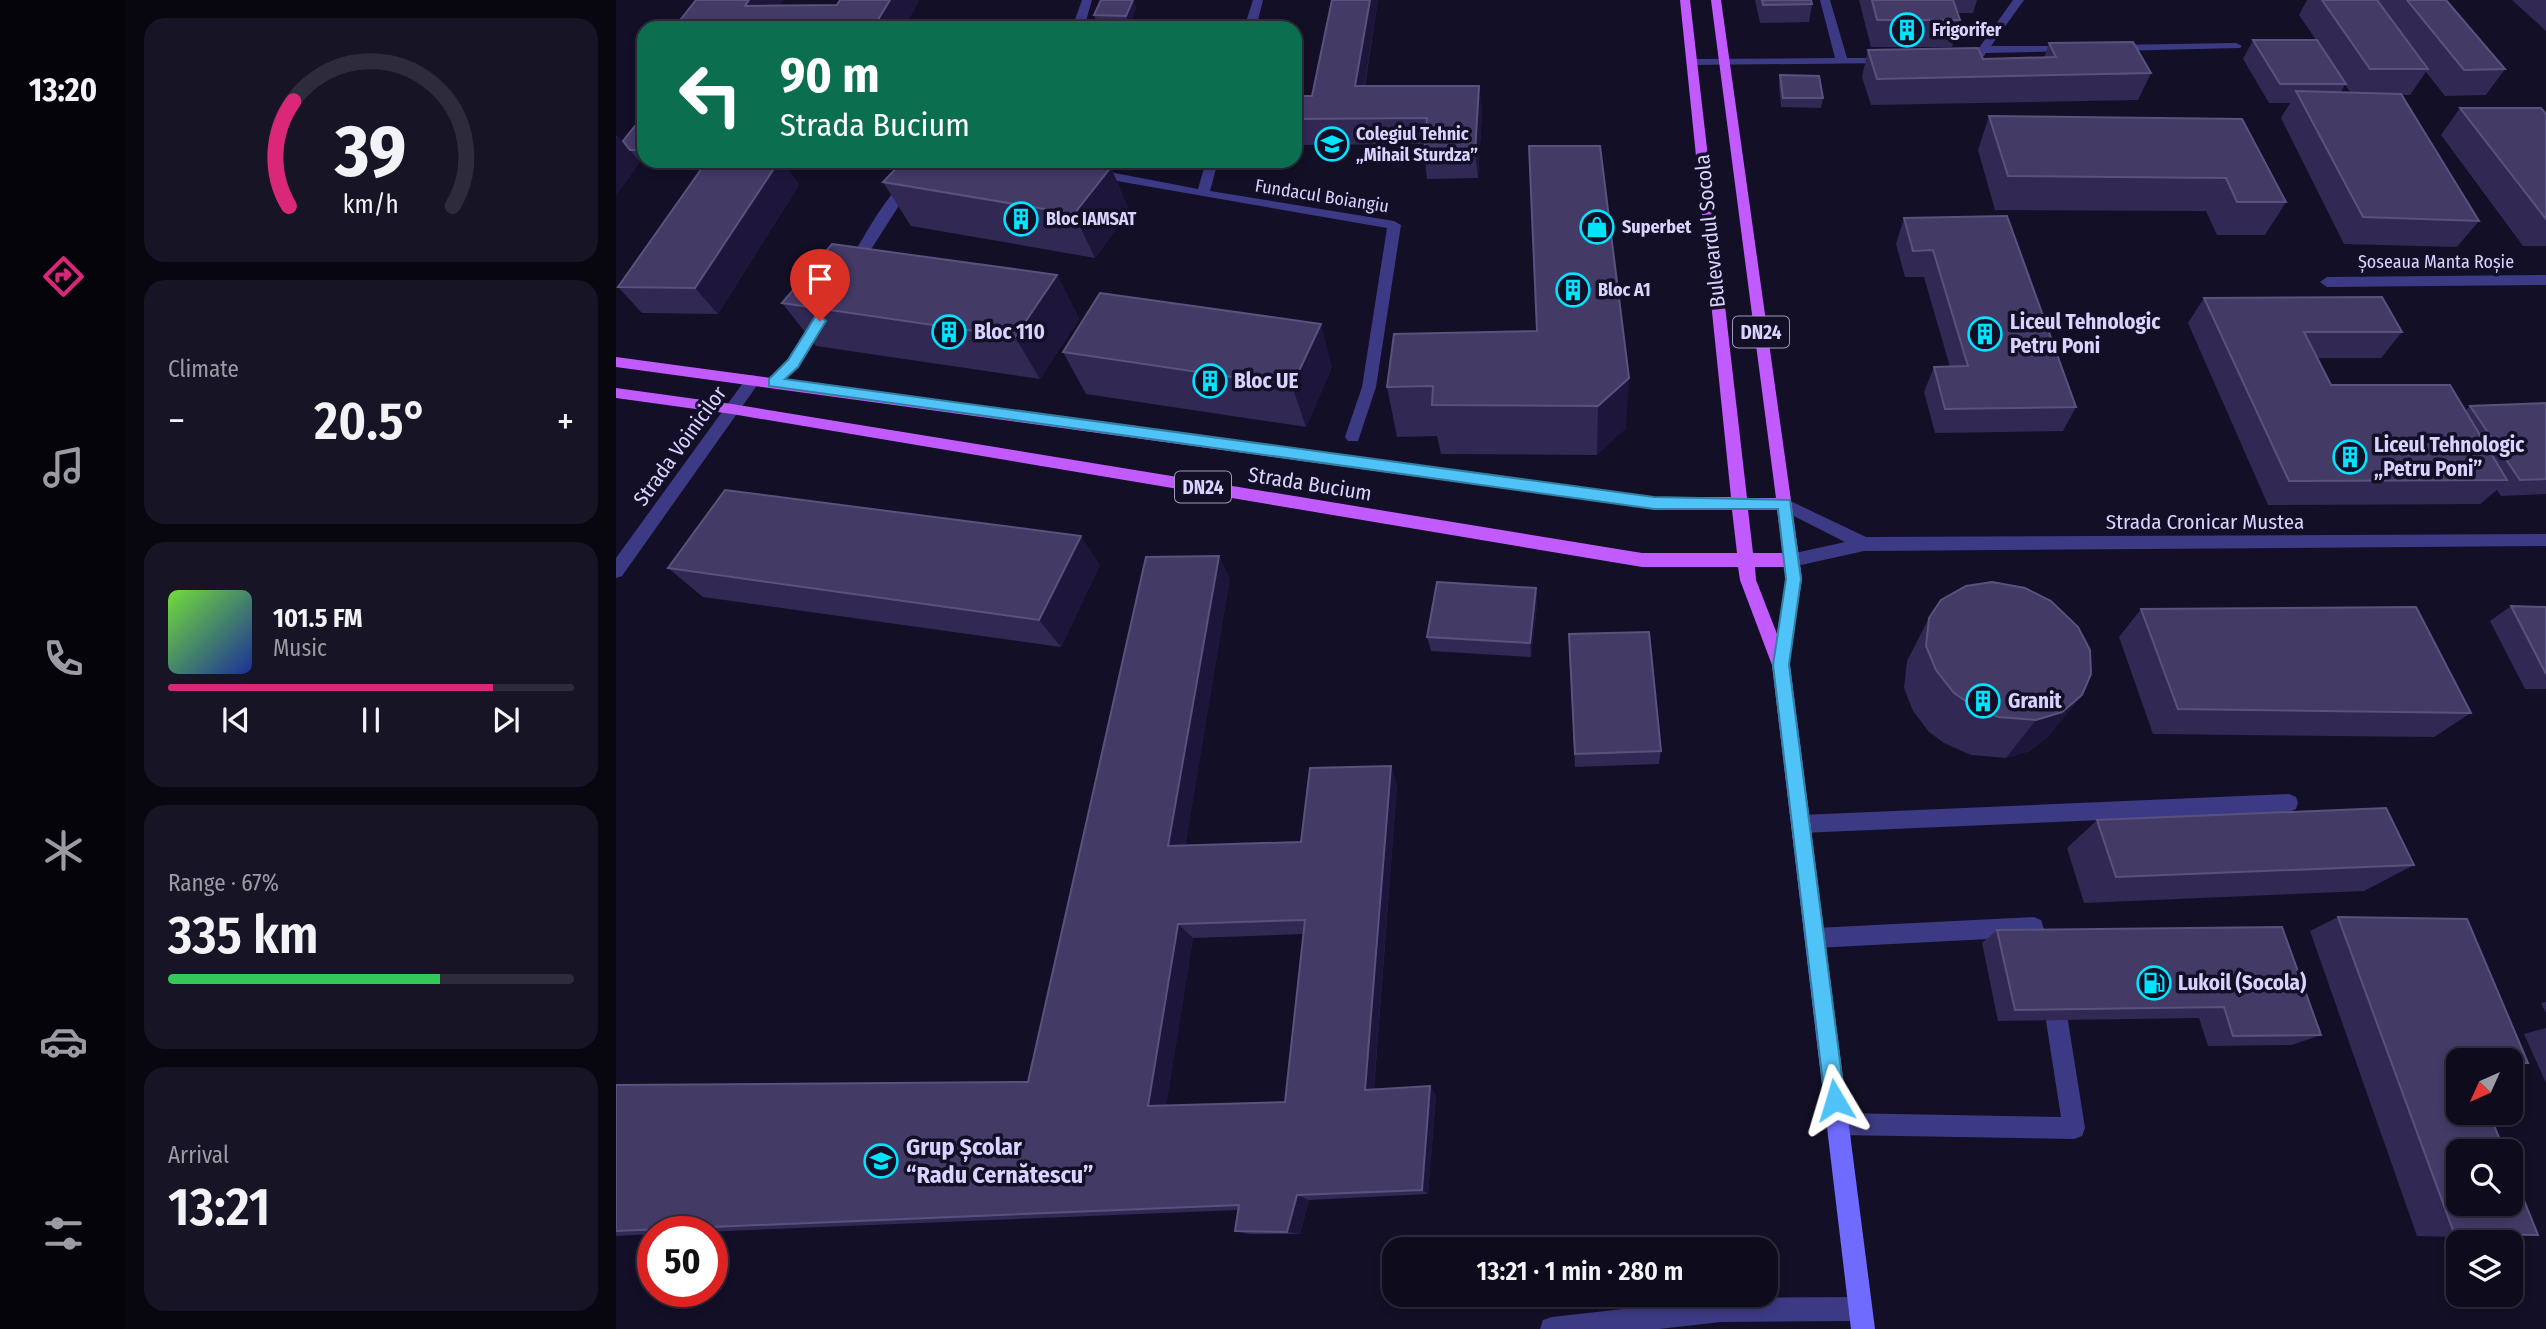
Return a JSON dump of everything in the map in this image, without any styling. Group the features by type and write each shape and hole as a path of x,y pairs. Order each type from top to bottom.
{"main road":[{"name":"Bulevardul Socola","path":"1685,0 1748,580 1781,665 1862,1319"},
{"name":"Bulevardul Socola","path":"1716,0 1794,579 1781,665"},
{"name":"Strada Bucium","path":"616,362 1654,503 1784,504"},
{"name":"Strada Bucium","path":"616,393 732,409 1642,560 1792,559"}],"street":[{"path":"1080,21 1087,0"},
{"path":"1252,21 1258,0"},
{"path":"1825,0 1842,61"},
{"path":"1948,62 1974,62 2019,0"},
{"path":"2103,48 2236,46"},
{"path":"1983,50 2090,48"},
{"path":"1692,62 1895,61"},
{"path":"843,284 900,193 920,170 925,168"},
{"path":"1203,194 1210,168"},
{"name":"Fundacul Boiangiu","path":"1084,171 1203,194 1394,225 1369,387 1353,437"},
{"name":"Șoseaua Manta Roșie","path":"2327,282 2546,280"},
{"path":"774,383 793,363 828,306"},
{"name":"Strada Voinicilor","path":"616,570 753,380"},
{"name":"Strada Cronicar Mustea","path":"1784,504 1864,544"},
{"name":"Strada Cronicar Mustea","path":"1792,559 1864,544 2546,540"},
{"path":"1801,824 2289,803"},
{"path":"1815,938 2034,927 2038,942"},
{"path":"1838,1124 2074,1128 2057,1021"},
{"path":"1552,1329 1721,1310 1862,1319"}],"building":[{"path":"696,0 749,0 745,6 837,5 840,0 890,0 877,21 680,21"},
{"path":"1101,0 1133,0 1126,16 1094,15"},
{"path":"1332,0 1370,0 1355,86 1479,86 1475,152 1424,152 1427,118 1302,119 1302,96 1312,96"},
{"path":"1762,0 1811,0 1812,4 1763,5"},
{"path":"1872,0 1953,0 1960,20 1877,20"},
{"path":"2322,0 2377,0 2428,69 2370,69"},
{"path":"2407,0 2446,0 2505,69 2464,70"},
{"path":"2253,40 2317,40 2346,84 2280,84"},
{"path":"2133,42 2151,73 1877,79 1868,50 1978,48 1983,59 2056,57 2049,43"},
{"path":"1780,75 1819,76 1823,98 1783,98"},
{"path":"2296,91 2401,94 2479,221 2363,217"},
{"path":"2460,108 2541,108 2546,114 2546,219"},
{"path":"1989,116 2242,119 2286,202 2237,202 2226,178 2008,176"},
{"path":"637,126 637,150 630,150 623,141"},
{"path":"1529,146 1600,146 1629,378 1598,406 1432,405 1433,386 1387,387 1394,334 1537,331"},
{"path":"702,168 774,168 695,288 618,287"},
{"path":"896,168 1110,168 1074,214 883,182"},
{"name":"Liceul Tehnologic Petru Poni","path":"2007,216 2076,407 1945,409 1934,367 1968,366 1933,250 1913,251 1904,218"},
{"path":"832,244 1057,275 1015,337 782,303"},
{"path":"1100,293 1321,324 1292,386 1063,352"},
{"name":"Liceul Tehnologic „Petru Poni”","path":"2382,297 2402,332 2304,332 2331,385 2450,385 2507,480 2289,481 2204,298"},
{"path":"2546,403 2546,479 2520,480 2470,406"},
{"path":"725,490 1081,536 1039,620 668,568"},
{"path":"1219,556 1168,846 1301,842 1310,768 1391,766 1365,1090 1430,1086 1422,1190 1297,1195 1287,1232 1235,1231 1239,1205 728,1226 728,1216 637,1216 637,1230 616,1231 616,1085 1028,1082 1146,557","holes":["1305,920 1285,1102 1148,1106 1178,924"]},
{"path":"1437,582 1536,588 1530,643 1427,637"},
{"path":"1992,582 2025,588 2051,601 2078,627 2090,650 2091,674 2082,695 2062,712 2036,720 1998,717 1954,693 1936,670 1926,646 1929,618 1941,600 1966,586"},
{"path":"2511,606 2546,607 2546,674"},
{"path":"2416,607 2471,713 2178,709 2141,609"},
{"path":"1649,632 1661,751 1575,754 1569,634"},
{"path":"2386,808 2414,865 2116,877 2097,820"},
{"path":"2338,917 2467,919 2522,1048 2446,1048 2446,1125 2494,1125 2500,1139 2446,1139 2446,1211"},
{"path":"2282,927 2321,1035 2233,1036 2224,1007 2015,1010 1997,930"},
{"path":"2523,1198 2538,1235 2523,1235 2523,1230 2453,1230 2448,1216 2523,1216"}],"place":[{"name":"Frigorifer","path":"1907,30"},
{"name":"Colegiul Tehnic „Mihail Sturdza”","path":"1332,144"},
{"name":"Bloc IAMSAT","path":"1021,219"},
{"name":"Superbet","path":"1597,227"},
{"name":"Bloc A1","path":"1573,290"},
{"name":"Bloc 110","path":"949,332"},
{"name":"Liceul Tehnologic Petru Poni","path":"1985,334"},
{"name":"Bloc UE","path":"1210,381"},
{"name":"Liceul Tehnologic „Petru Poni”","path":"2350,457"},
{"name":"Granit","path":"1983,701"},
{"name":"Lukoil (Socola)","path":"2154,983"},
{"name":"Grup Școlar “Radu Cernătescu”","path":"881,1161"}],"route":[{"path":"820,321 793,363 774,383 1425,474 1654,503 1784,504 1794,579 1781,665 1835,1100"}]}
